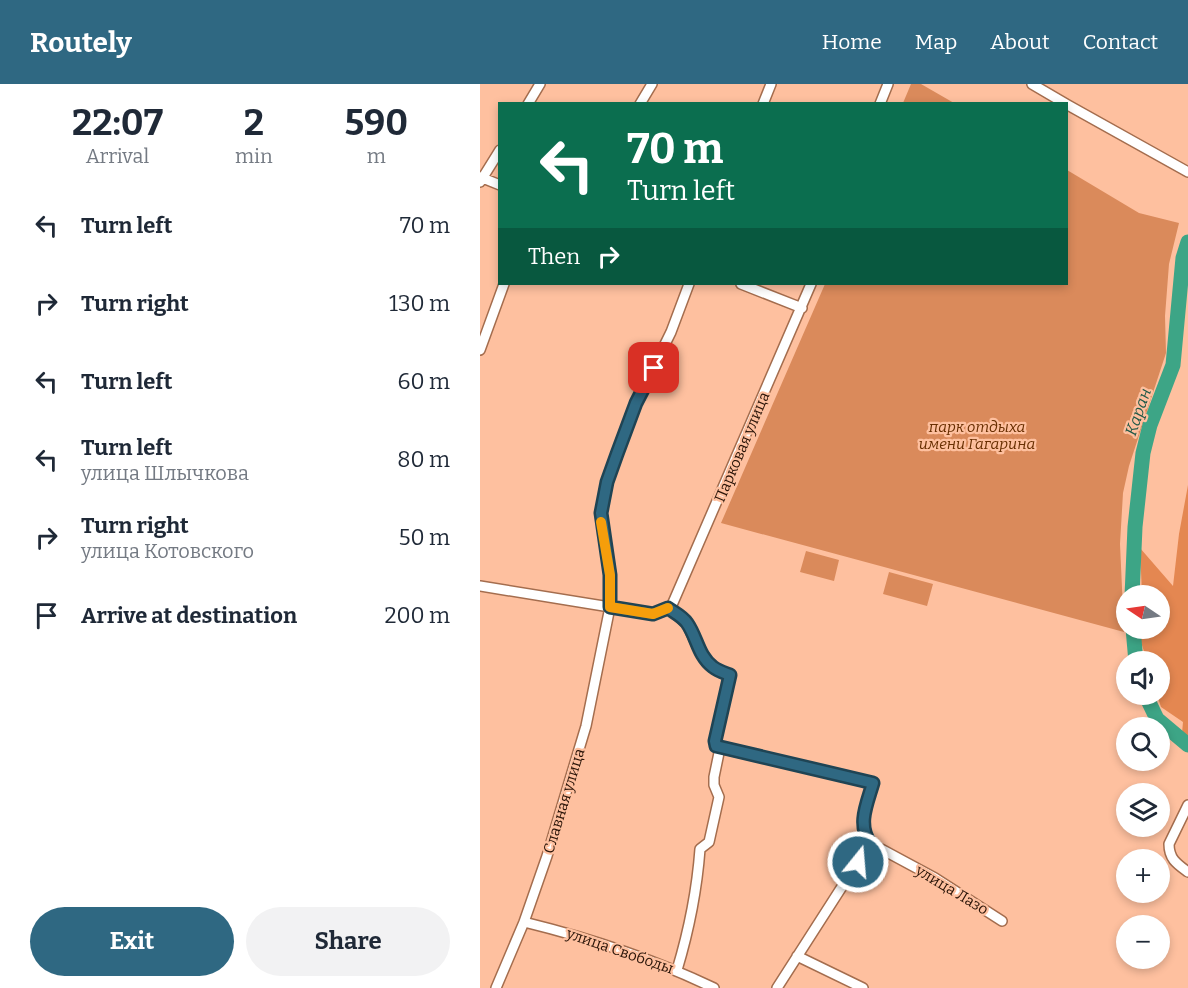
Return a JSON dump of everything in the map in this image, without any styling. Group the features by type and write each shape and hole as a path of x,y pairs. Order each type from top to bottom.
{"street":[{"path":"529,102 540,84"},
{"path":"641,102 652,84"},
{"path":"764,102 771,84"},
{"path":"881,102 888,84"},
{"path":"1032,84 1063,102"},
{"path":"1068,105 1188,172"},
{"path":"498,153 481,179 498,184"},
{"path":"480,350 504,285"},
{"name":"Славная улица","path":"496,988 524,922 547,856 586,726 610,607 610,575 601,513 607,482 636,403 671,332 689,285"},
{"path":"744,285 802,308"},
{"name":"Парковая улица","path":"668,608 676,600 811,285"},
{"path":"480,586 653,614 668,608 687,624 698,648 713,667 730,675 715,741 716,746 873,783 862,822 865,836 870,843 777,988"},
{"path":"677,970 688,934 700,849 709,842 712,834 719,797 714,785 714,777 720,748"},
{"path":"1188,804 1169,844 1169,851 1174,861 1188,872"},
{"name":"улица Лазо","path":"870,843 935,878 1002,921"},
{"name":"улица Свободы","path":"524,922 567,932 677,970 714,988"},
{"path":"797,956 863,988"}],"green space":[{"path":"911,84 921,84 952,102 903,102"},
{"name":"парк отдыха имени Гагарина","path":"1068,171 1139,213 1179,223 1169,264 1165,316 1166,353 1129,466 1123,493 1120,544 1122,585 1116,585 1116,630 721,523 825,285 1068,285"},
{"path":"806,551 839,560 834,581 800,572"},
{"path":"889,572 933,584 927,606 883,594"}],"shaded area":[{"path":"1188,485 1188,736 1182,733 1183,722 1160,705 1170,705 1170,651 1144,651 1141,642 1141,639 1170,639 1170,585 1142,585 1140,548 1173,586"}],"waterway":[{"name":"Каран","path":"1132,585 1135,527 1143,453 1150,425 1173,365 1183,258 1188,242"},
{"name":"Каран","path":"1134,639 1135,651"},
{"name":"Каран","path":"1150,705 1157,719 1188,745"}],"slow traffic":[{"path":"601,522 610,575 610,607 653,614 668,608"}],"route":[{"path":"654,368 636,403 617,454 607,482 601,513 610,575 610,607 653,614 668,608 687,624 698,648 713,667 730,675 715,741 716,746 873,783 862,822 865,836 870,843 858,862"}]}
